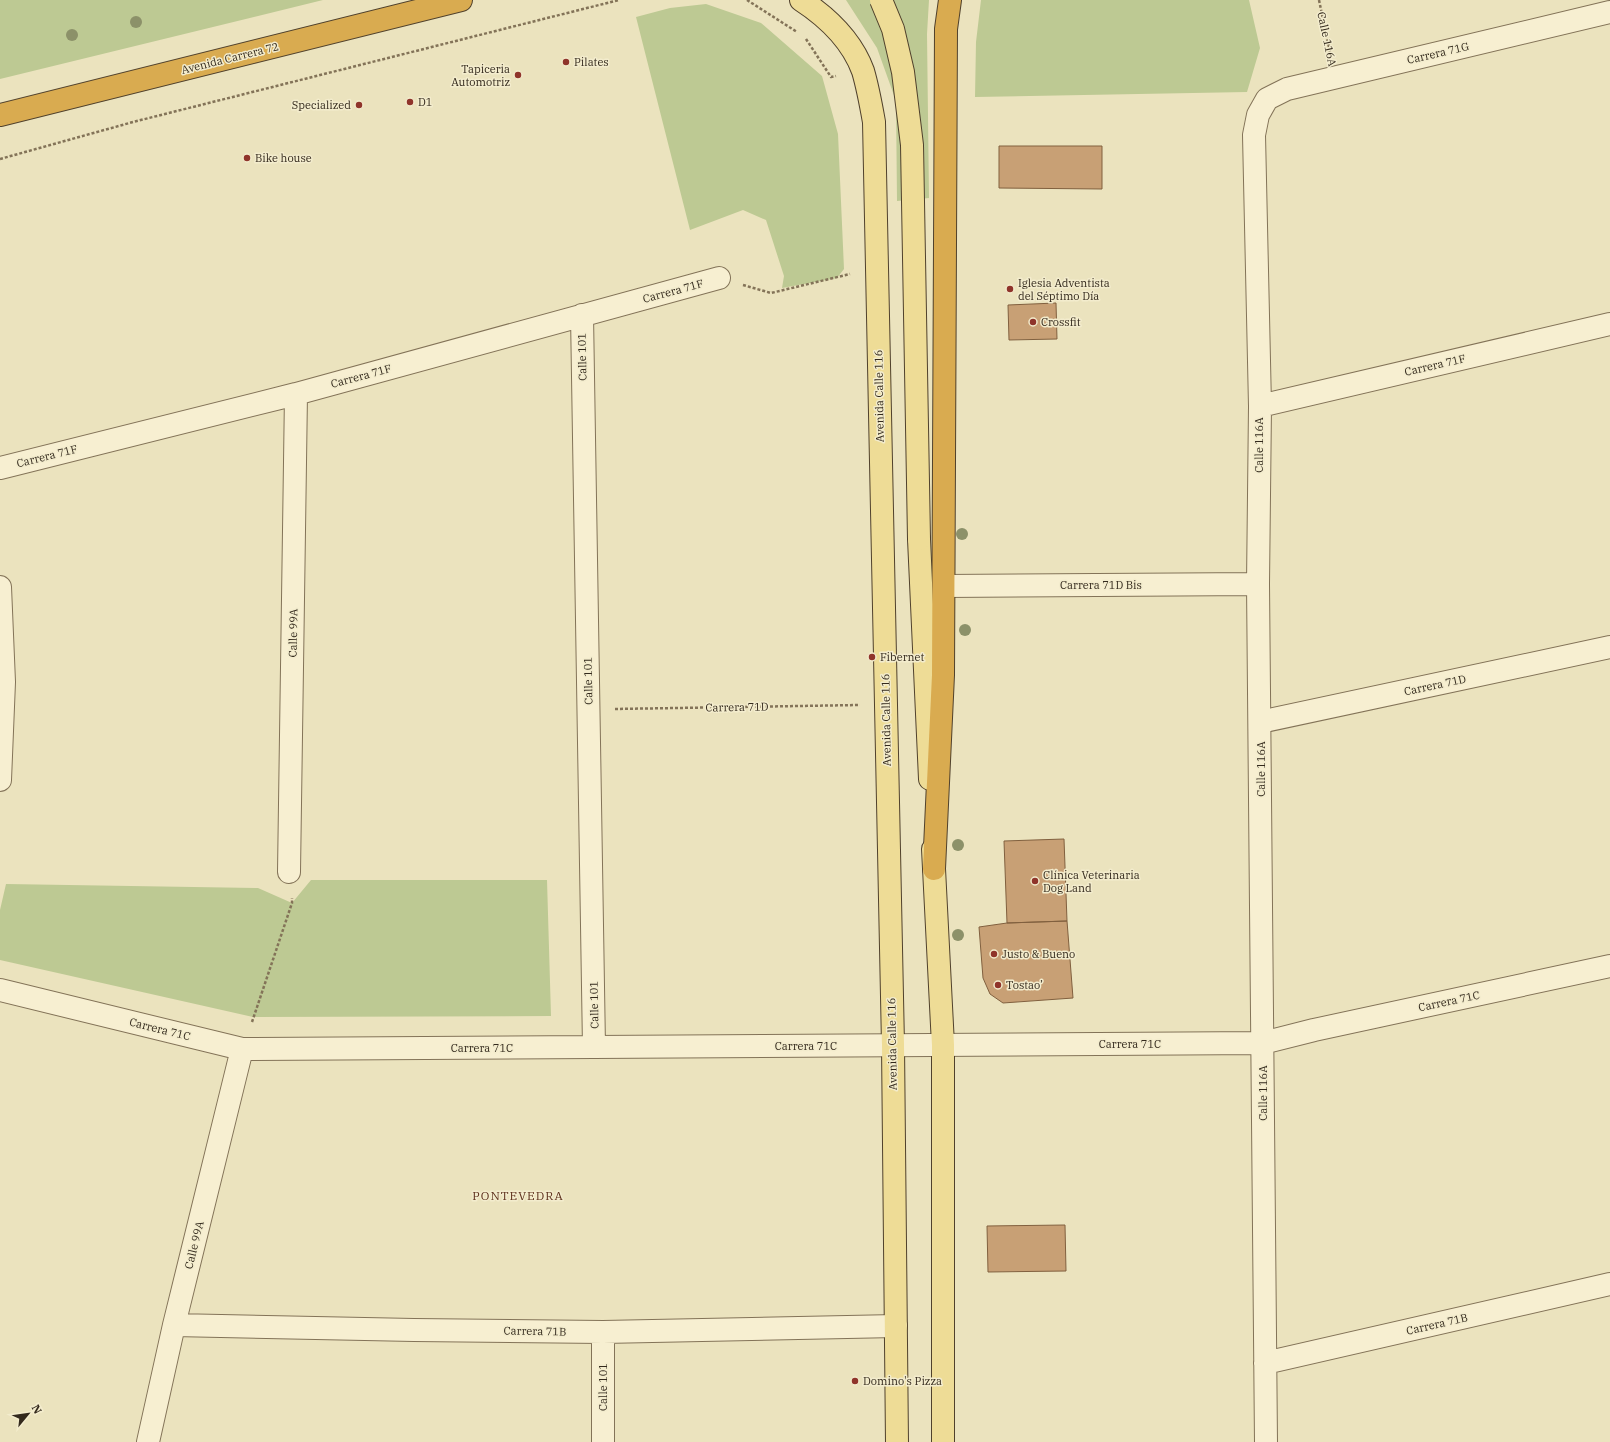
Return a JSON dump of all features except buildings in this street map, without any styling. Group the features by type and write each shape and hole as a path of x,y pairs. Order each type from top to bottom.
{"highway":[{"name":"Avenida Carrera 72","path":"0,115 461,0"},
{"path":"934,869 943,675 946,30 950,0"}],"main road":[{"name":"Avenida Calle 116","path":"801,0 815,9 845,38 862,70 874,122 893,1045 897,1442"},
{"path":"881,0 893,29 903,72 912,145 918,539 943,1045 943,1442"}],"street":[{"name":"Carrera 71G","path":"1267,99 1287,89 1610,12"},
{"name":"Calle 116A","path":"1266,1442 1258,584 1260,406 1254,135 1258,115 1267,99"},
{"name":"Carrera 71F","path":"0,468 296,394 719,278"},
{"name":"Calle 101","path":"582,315 594,1047"},
{"name":"Carrera 71F","path":"1260,406 1610,324"},
{"name":"Calle 99A","path":"289,872 296,394"},
{"name":"Carrera 71D Bis","path":"944,586 1258,584"},
{"path":"0,587 4,682 0,780"},
{"name":"Carrera 71D","path":"1260,722 1610,647"},
{"name":"Carrera 71C","path":"0,990 242,1049 1263,1043 1314,1030 1610,966"},
{"name":"Calle 99A","path":"148,1442 174,1325 242,1049"},
{"name":"Carrera 71B","path":"1265,1363 1610,1284"},
{"name":"Carrera 71B","path":"174,1325 603,1332 896,1326"},
{"name":"Calle 101","path":"603,1332 603,1442"}],"path":[{"path":"0,159 141,120 619,0"},
{"path":"746,0 798,33"},
{"name":"Calle 116A","path":"1319,0 1336,77"},
{"path":"804,37 831,77"},
{"path":"719,278 771,293 877,268"},
{"name":"Carrera 71D","path":"589,709 886,704"},
{"path":"242,1049 292,903 289,872"}],"green space":[{"path":"0,0 323,0 0,79"},
{"path":"846,0 929,0 927,34 929,198 897,201 896,101 877,48"},
{"path":"981,0 1249,0 1260,48 1247,92 975,97 976,42"},
{"path":"706,4 761,23 822,76 838,134 844,269 837,278 782,288 784,276 766,220 743,210 690,230 636,17 670,8"},
{"path":"311,880 547,880 551,1016 253,1017 0,960 0,910 6,884 258,888 292,903"}],"place":[{"name":"Pilates","path":"566,62"},
{"name":"Tapiceria Automotriz","path":"518,75"},
{"name":"D1","path":"410,102"},
{"name":"Specialized","path":"359,105"},
{"name":"Bike house","path":"247,158"},
{"name":"Iglesia Adventista del Séptimo Día","path":"1010,289"},
{"name":"Crossfit","path":"1033,322"},
{"name":"Fibernet","path":"872,657"},
{"name":"Clínica Veterinaria Dog Land","path":"1035,881"},
{"name":"Justo & Bueno","path":"994,954"},
{"name":"Tostao’","path":"998,985"},
{"name":"Domino's Pizza","path":"855,1381"}],"district":[{"name":"PONTEVEDRA","path":"518,1195"}]}
